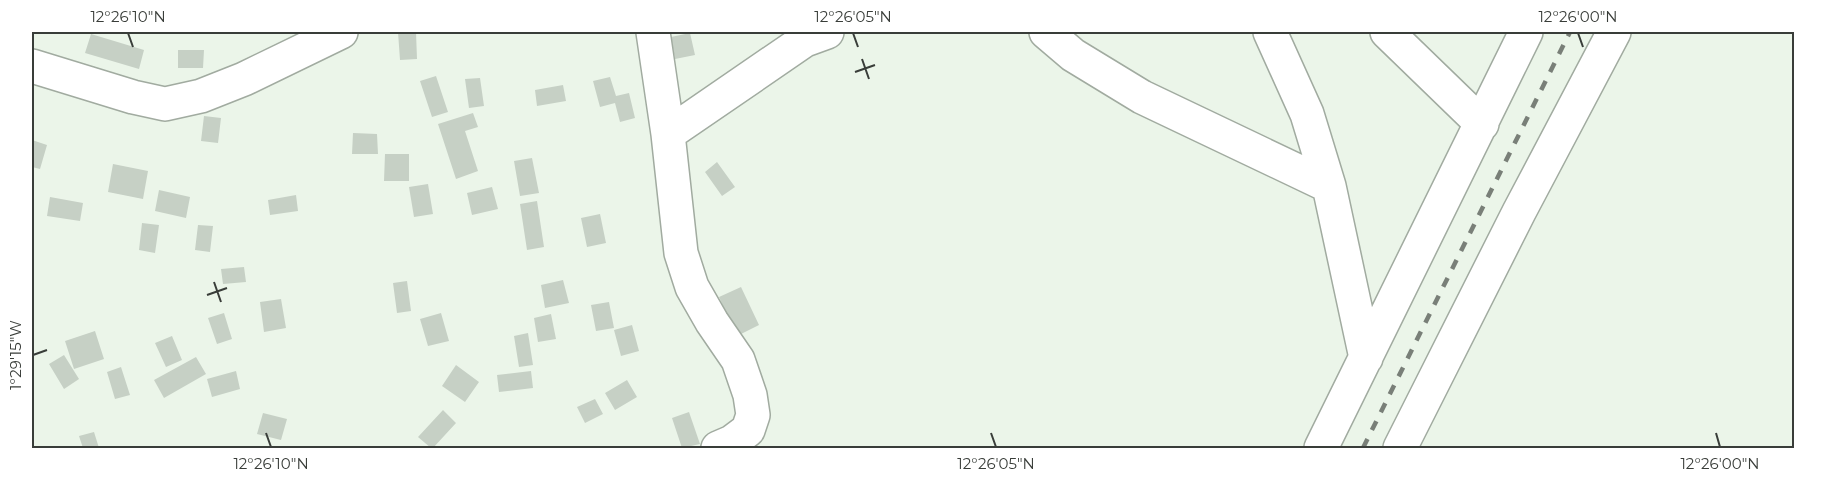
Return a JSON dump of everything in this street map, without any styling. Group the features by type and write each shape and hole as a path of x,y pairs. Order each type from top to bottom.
{"street":[{"path":"32,66 133,97 165,104 201,96 233,83 341,32"},
{"path":"652,32 668,134 681,253 692,287 711,322 738,360 750,395 753,415 747,430 732,442 718,448"},
{"path":"668,134 805,40 827,32"},
{"path":"1046,32 1073,55 1142,96 1329,186"},
{"path":"1270,32 1308,114 1329,186 1366,358"},
{"path":"1387,32 1482,124"},
{"path":"1321,448 1526,32"},
{"path":"1401,448 1519,212 1614,32"}],"building":[{"path":"398,32 416,32 417,59 400,60"},
{"path":"690,33 695,55 675,59 671,37"},
{"path":"91,34 144,50 139,69 85,53"},
{"path":"178,50 204,50 203,68 178,68"},
{"path":"436,76 448,112 432,117 420,81"},
{"path":"610,77 616,96 629,93 635,118 620,122 615,103 600,107 593,81"},
{"path":"480,78 484,106 469,108 465,79"},
{"path":"563,85 566,101 537,106 535,90"},
{"path":"473,113 478,127 465,131 478,171 456,179 438,124"},
{"path":"204,116 221,118 218,143 201,141"},
{"path":"353,133 377,134 378,154 352,154"},
{"path":"32,140 47,145 40,169 32,167"},
{"path":"385,154 409,154 409,181 384,181"},
{"path":"532,158 539,193 520,196 514,161"},
{"path":"717,162 735,187 722,196 705,172"},
{"path":"113,164 148,171 143,199 108,192"},
{"path":"428,184 433,214 414,217 409,187"},
{"path":"492,187 498,209 472,215 467,193"},
{"path":"159,190 190,197 186,218 155,211"},
{"path":"296,195 298,211 270,215 268,200"},
{"path":"50,197 83,203 80,221 47,216"},
{"path":"537,201 544,247 527,250 520,204"},
{"path":"600,214 606,243 587,247 581,218"},
{"path":"142,223 159,225 155,253 139,250"},
{"path":"198,225 213,226 210,252 195,250"},
{"path":"244,267 246,282 223,284 221,269"},
{"path":"563,280 569,303 545,308 541,285"},
{"path":"407,281 411,311 397,313 393,283"},
{"path":"741,287 759,325 737,336 719,297"},
{"path":"281,299 286,328 264,332 260,302"},
{"path":"609,302 614,328 596,331 591,305"},
{"path":"224,313 232,339 217,344 208,318"},
{"path":"441,313 449,341 428,346 420,319"},
{"path":"551,314 556,339 538,342 534,318"},
{"path":"632,325 639,351 621,356 614,330"},
{"path":"95,331 104,359 74,369 65,341"},
{"path":"528,333 533,365 519,367 514,336"},
{"path":"172,336 182,360 166,367 155,343"},
{"path":"64,355 79,379 64,389 49,364"},
{"path":"196,357 206,374 164,398 154,380"},
{"path":"456,365 479,382 465,402 442,386"},
{"path":"121,367 130,395 115,399 107,372"},
{"path":"236,371 240,389 212,397 207,379"},
{"path":"531,371 533,388 499,392 497,375"},
{"path":"627,380 637,397 615,410 605,393"},
{"path":"595,399 603,414 585,423 577,407"},
{"path":"443,410 456,423 431,448 418,437"},
{"path":"689,412 700,444 682,448 672,418"},
{"path":"263,413 287,419 281,440 257,434"},
{"path":"94,432 99,448 83,448 79,436"}],"railway":[{"path":"1363,448 1570,32"}]}
